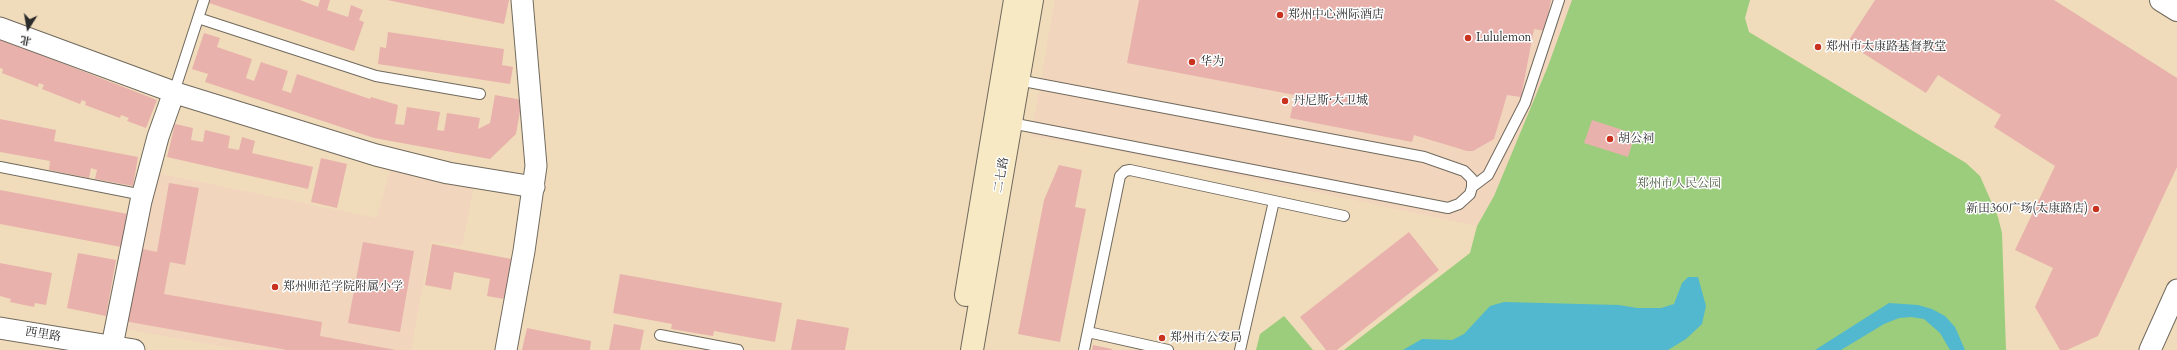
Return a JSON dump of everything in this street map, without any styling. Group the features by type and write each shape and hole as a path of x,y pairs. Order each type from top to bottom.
{"main road":[{"name":"二七路","path":"956,350 1015,0"},
{"name":"二七路","path":"972,350 1032,0"}],"street":[{"path":"506,350 534,187 536,166 522,0"},
{"path":"2161,0 2177,10"},
{"path":"0,28 174,92 376,155 448,173 534,187"},
{"path":"112,346 143,195 158,137 174,92"},
{"path":"2150,350 2177,290"},
{"name":"西里路","path":"0,328 134,350"}],"lane":[{"path":"174,92 204,0"},
{"path":"1472,187 1488,174 1524,103 1559,0"},
{"path":"198,18 376,76 480,94"},
{"path":"1011,124 1448,208 1459,204 1470,194 1472,187 1472,179 1464,171 1424,157 1018,80"},
{"path":"0,167 143,195"},
{"path":"1084,350 1120,176 1125,171 1130,170 1344,216"},
{"path":"1240,350 1274,201"},
{"path":"1088,332 1168,350"},
{"path":"660,335 738,350"}],"shaded area":[{"name":"丹尼斯·大卫城","path":"1055,0 1572,0 1548,66 1494,196 1477,226 1110,149 1031,136"},
{"name":"郑州师范学院附属小学","path":"392,163 474,184 462,246 431,241 411,350 242,350 119,328 156,173 377,218"}],"green space":[{"name":"郑州市人民公园","path":"1572,0 1750,0 1745,18 1749,32 1966,163 1980,176 1998,217 2002,233 2006,350 1344,350 1470,253 1477,226 1494,196 1548,66"},
{"path":"1284,316 1313,350 1256,350 1260,334"}],"water":[{"path":"1688,277 1698,277 1706,306 1702,324 1686,339 1668,350 1403,350 1422,339 1452,340 1464,334 1490,306 1504,302 1619,305 1637,308 1661,308 1674,304 1682,283"},
{"path":"1889,303 1918,305 1932,309 1945,316 1955,327 1965,350 1950,350 1940,333 1924,319 1911,317 1899,318 1884,324 1841,350 1815,350"}],"building":[{"path":"210,0 300,0 318,7 320,0 330,0 327,10 348,17 351,5 363,10 359,20 364,22 354,51 209,3"},
{"path":"387,0 509,0 504,24"},
{"path":"1139,0 1551,0 1545,31 1534,29 1521,97 1507,95 1494,139 1473,151 1467,151 1414,135 1412,142 1290,118 1295,95 1127,63"},
{"name":"新田360广场(太康路店)","path":"1875,0 2054,0 2177,78 2177,167 2098,336 2067,350 2060,350 2035,307 2053,268 2015,250 2055,166 1994,127 2001,115 1938,75 1926,93 1847,43"},
{"path":"388,32 504,49 502,65 513,67 510,84 378,64 380,47 386,48"},
{"path":"204,33 220,38 217,47 252,59 246,78 254,81 261,62 288,71 282,90 291,93 297,74 370,99 371,97 398,105 395,124 404,125 407,107 440,112 437,130 444,131 447,113 480,118 478,129 490,123 495,95 522,100 516,134 490,159 374,138 205,82 208,74 192,69"},
{"path":"0,39 157,100 146,128 127,121 129,118 121,115 120,118 85,105 86,102 82,100 80,104 42,89 44,85 39,83 38,87 2,73 3,69 0,68"},
{"path":"0,119 56,130 54,141 138,157 133,186 95,179 97,170 91,168 89,178 49,170 50,161 0,152"},
{"name":"胡公祠","path":"1592,120 1635,134 1628,157 1584,143"},
{"path":"175,124 193,128 191,140 203,142 205,130 230,136 228,148 239,150 242,137 255,141 252,153 313,167 308,189 167,157"},
{"path":"321,158 347,164 337,208 311,202"},
{"path":"1059,165 1082,170 1075,207 1086,209 1060,342 1018,334 1044,200"},
{"path":"169,183 199,188 185,265 170,262 164,294 322,322 320,336 396,350 287,350 124,321 138,248 157,252"},
{"path":"0,190 128,214 121,247 0,224"},
{"path":"1409,232 1439,270 1337,350 1326,350 1300,317"},
{"path":"363,242 414,251 400,332 348,323"},
{"path":"432,244 517,260 510,300 487,296 490,279 454,272 451,290 425,285"},
{"path":"78,253 116,260 106,316 67,308"},
{"path":"0,263 52,273 46,305 35,303 34,307 10,302 11,299 0,296"},
{"path":"620,274 782,303 775,342 714,331 713,336 671,329 672,324 613,313"},
{"path":"797,319 849,328 845,350 791,350"},
{"path":"614,324 644,330 640,350 609,350"},
{"path":"527,328 591,341 590,350 522,350"},
{"path":"1093,345 1112,349 1112,350 1092,350"}],"place":[{"name":"郑州中心洲际酒店","path":"1280,15"},
{"name":"Lululemon","path":"1468,38"},
{"name":"郑州市太康路基督教堂","path":"1818,47"},
{"name":"华为","path":"1192,62"},
{"name":"丹尼斯·大卫城","path":"1285,101"},
{"name":"胡公祠","path":"1610,139"},
{"name":"新田360广场(太康路店)","path":"2096,209"},
{"name":"郑州师范学院附属小学","path":"275,287"},
{"name":"郑州市公安局","path":"1162,338"}]}
